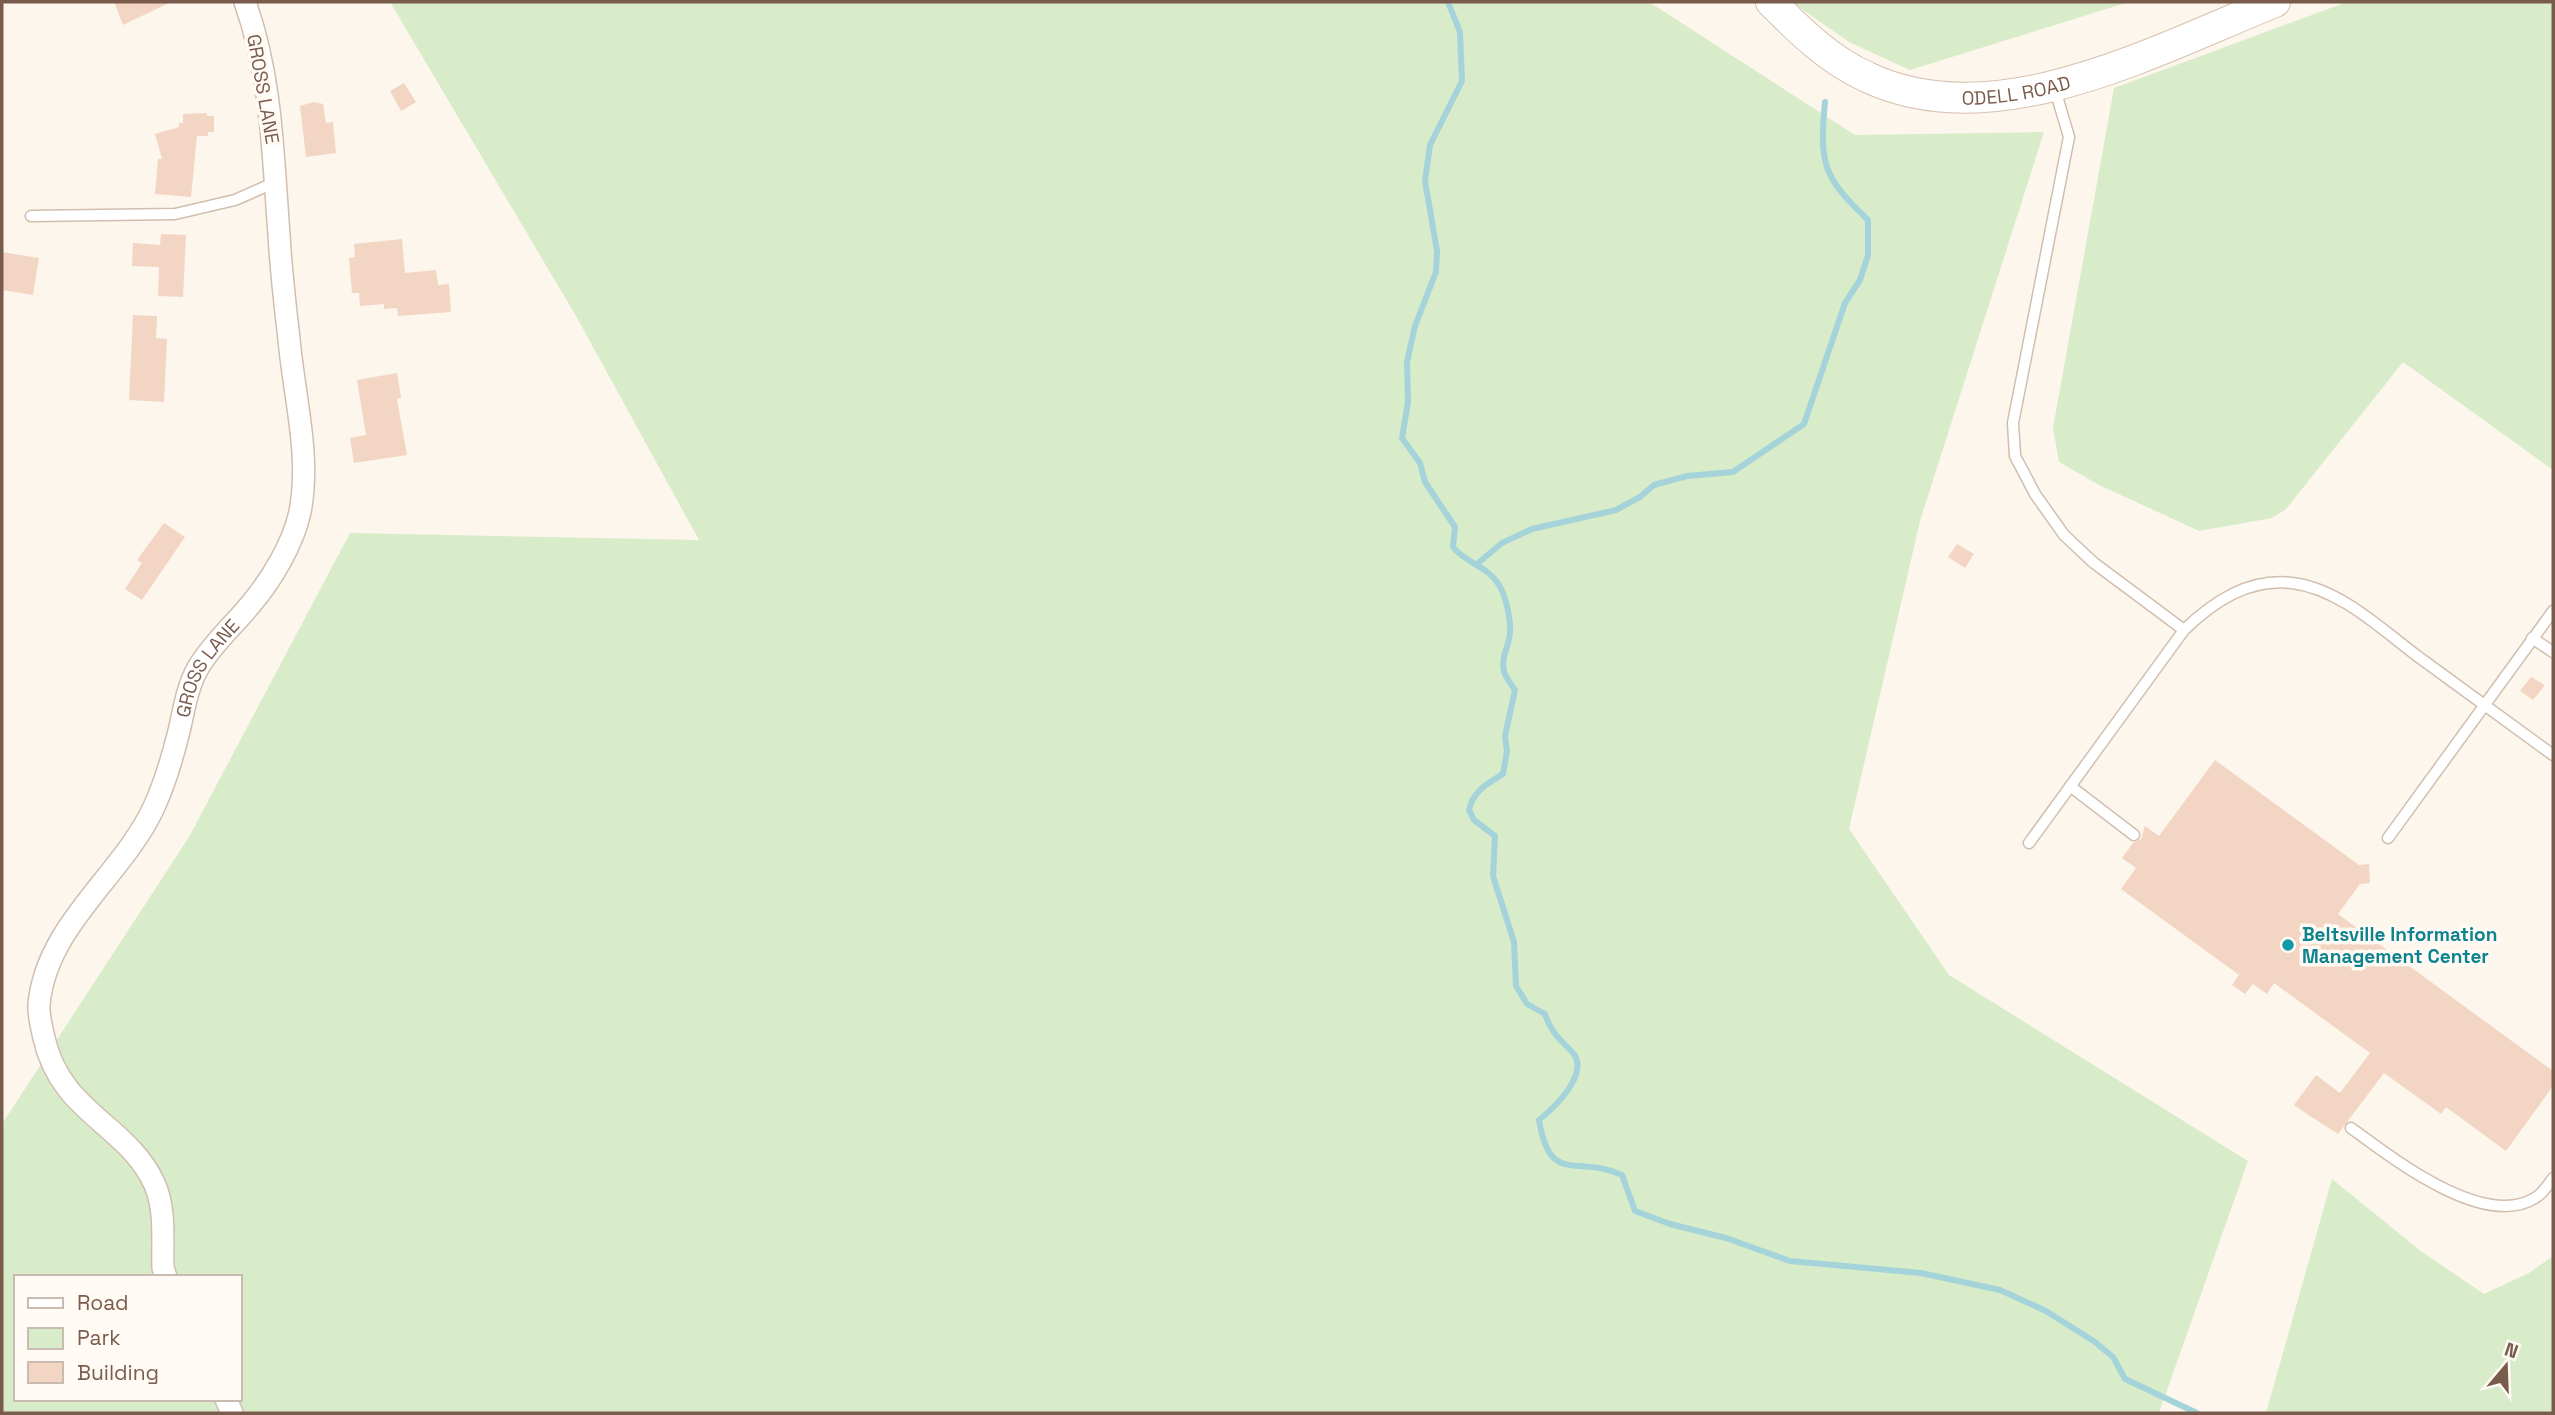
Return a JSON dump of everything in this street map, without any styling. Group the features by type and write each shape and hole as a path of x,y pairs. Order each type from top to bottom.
{"street":[{"name":"GROSS LANE","path":"165,1275 162,1207 156,1187 144,1164 78,1103 49,1061 38,1006 47,971 61,939 140,832 153,807 178,735 189,687 198,668 268,579 292,537 300,513 304,449 290,355 266,84 245,2"},
{"name":"ODELL ROAD","path":"1771,2 1811,42 1866,77 1896,89 1925,96 1954,98 2054,85 2102,71 2275,2"}],"lane":[{"path":"2054,85 2069,137 2014,423 2015,456 2035,494 2064,535 2094,563 2184,630"},
{"path":"31,216 175,214 235,200 276,183"},
{"path":"2029,842 2184,630 2207,608 2235,592 2266,583 2292,583 2312,587 2340,600 2553,755"},
{"path":"2388,838 2553,611"},
{"path":"2532,638 2553,652"},
{"path":"2070,786 2134,835"},
{"path":"2351,1128 2424,1180 2488,1204 2515,1204 2535,1198 2552,1182"}],"green space":[{"path":"390,2 1649,2 1855,135 2044,132 1920,521 1849,829 1949,975 2248,1161 2159,1413 2,1413 2,1124 189,837 350,533 699,540 576,316"},
{"path":"1792,2 2129,2 1910,70 1849,42"},
{"path":"2347,2 2553,2 2553,470 2403,362 2286,509 2272,518 2199,531 2099,485 2059,462 2053,428 2114,88"},
{"path":"2332,1179 2422,1252 2484,1294 2529,1273 2553,1256 2553,1413 2266,1413"}],"building":[{"path":"114,2 171,2 123,25"},
{"path":"404,83 416,102 401,111 390,91"},
{"path":"314,102 323,104 326,123 333,122 336,153 306,157 300,106"},
{"path":"207,113 207,116 214,116 214,132 208,132 208,136 197,136 191,197 155,194 158,159 162,159 155,134 179,127 179,123 183,123 183,114"},
{"path":"161,234 186,235 183,297 158,296 159,267 132,266 133,243 160,245"},
{"path":"402,239 405,273 436,270 438,285 449,284 451,312 398,316 397,308 384,309 384,304 360,306 359,293 352,293 349,258 355,257 354,244"},
{"path":"2,252 39,258 33,295 2,290"},
{"path":"133,315 157,316 156,338 167,339 164,402 129,400"},
{"path":"397,373 401,398 397,399 407,455 354,463 350,438 366,435 357,380"},
{"path":"164,523 185,537 142,600 125,589 142,563 137,560"},
{"path":"1957,544 1974,554 1965,568 1948,557"},
{"path":"2531,677 2545,685 2533,700 2520,691"},
{"name":"Beltsville Information Management Center","path":"2215,760 2359,865 2369,864 2370,883 2360,884 2338,914 2553,1071 2553,1086 2506,1151 2446,1107 2441,1114 2384,1073 2338,1134 2307,1114 2294,1105 2316,1075 2340,1093 2370,1053 2274,983 2267,994 2253,984 2245,994 2232,985 2239,975 2121,889 2136,868 2122,858 2133,843 2141,839 2145,826 2159,836"}],"waterway":[{"path":"1448,2 1460,32 1462,81 1430,145 1425,181 1437,251 1436,272 1415,326 1407,362 1408,402 1402,438 1420,463 1425,482 1455,527 1453,547 1494,579 1502,590 1508,608 1510,633 1503,666 1515,690 1505,736 1507,751 1503,774 1477,793 1469,810 1474,820 1495,836 1493,876 1514,942 1516,986 1527,1004 1545,1014 1553,1031 1577,1061 1577,1071 1568,1090 1539,1120 1550,1154 1568,1165 1606,1169 1622,1175 1635,1211 1670,1224 1726,1238 1790,1261 1921,1273 2000,1290 2046,1311 2095,1342 2113,1357 2125,1379 2197,1413"},
{"path":"1478,563 1502,543 1532,529 1616,510 1640,497 1654,485 1687,476 1733,472 1804,424 1845,303 1860,280 1868,255 1868,220 1841,192 1827,168 1823,141 1825,102"}],"place":[{"name":"Beltsville Information Management Center","path":"2288,945"}]}
